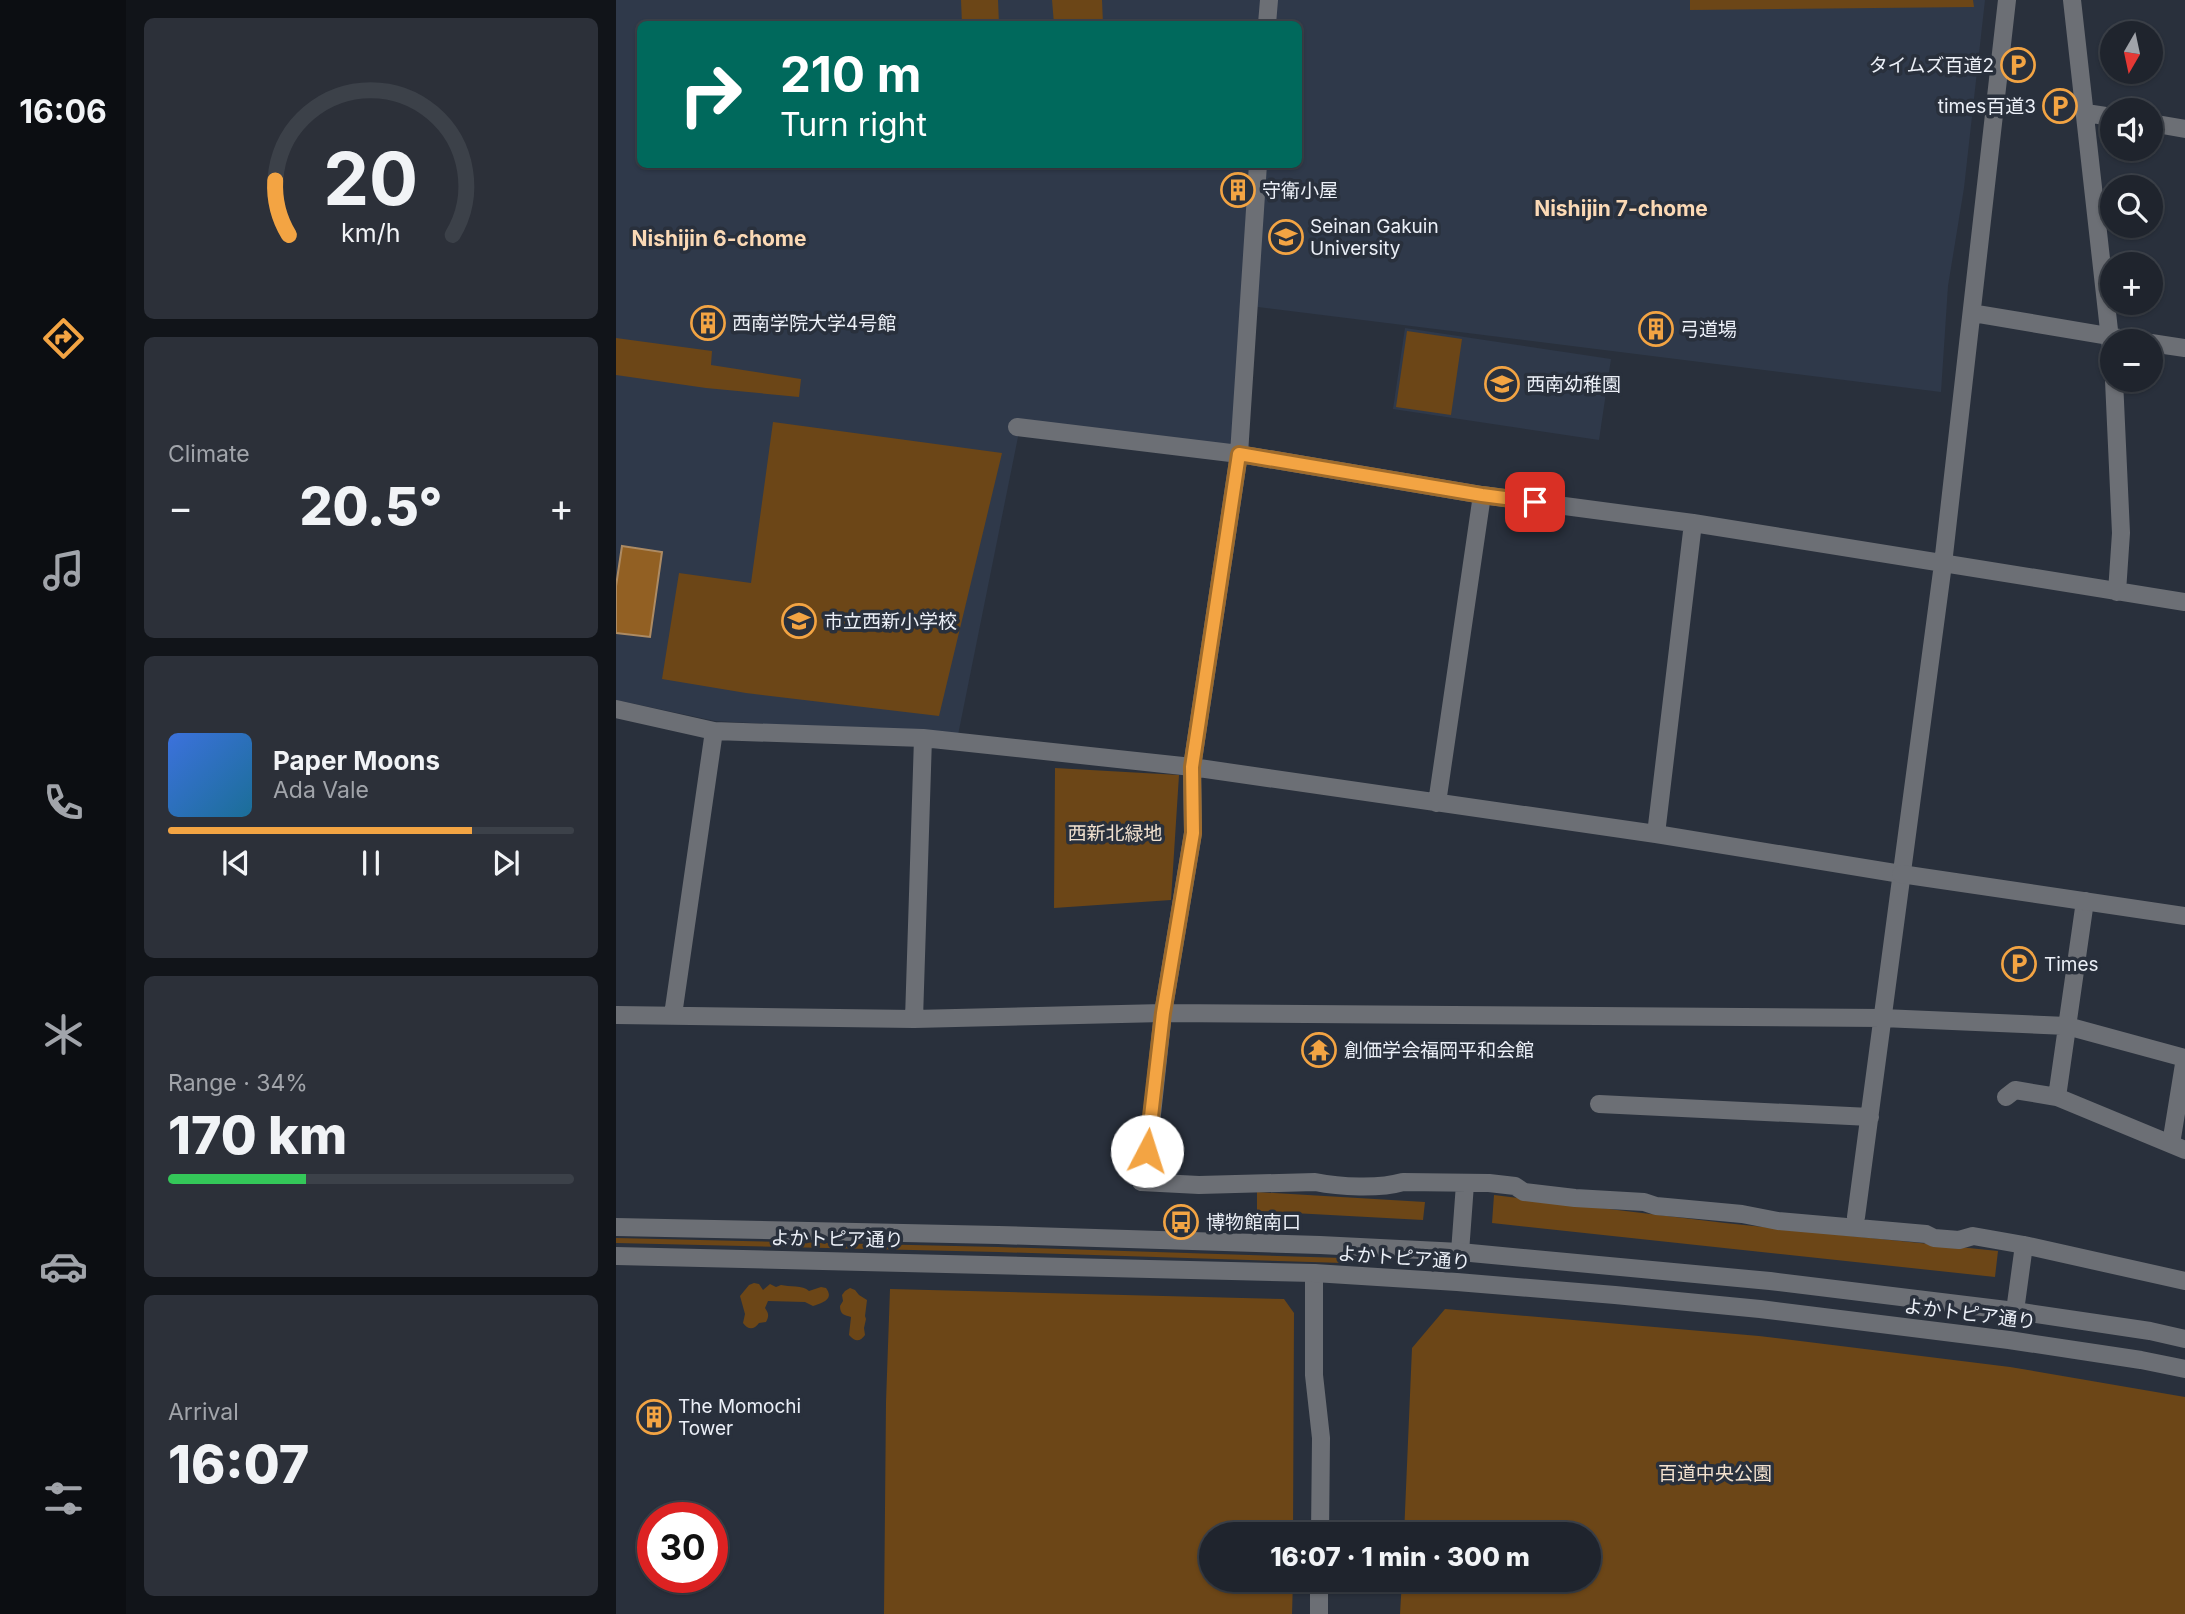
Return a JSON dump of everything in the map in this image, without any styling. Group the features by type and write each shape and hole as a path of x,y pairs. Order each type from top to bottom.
{"street":[{"path":"1267,21 1269,0"},
{"path":"1856,1217 1943,564 2007,0"},
{"path":"2072,0 2110,329"},
{"path":"2086,113 2100,115"},
{"path":"2163,125 2185,129"},
{"path":"1258,168 1239,454 1192,767 1193,833 1163,1013 1141,1182 1199,1185 1304,1182 1390,1186 1403,1182 1489,1183 1515,1186 1524,1192 1644,1202 1656,1206 1742,1214 1778,1221 1926,1234 1934,1238 1959,1240 1973,1237 2024,1245 2185,1281"},
{"path":"1972,313 2100,335"},
{"path":"2163,345 2185,348"},
{"path":"2115,392 2121,533 2117,592"},
{"path":"1017,427 1239,454 1482,495 1693,523 2185,602"},
{"path":"1437,803 1482,495"},
{"path":"1656,834 1693,523"},
{"path":"616,709 714,731 923,738 1192,767 1656,834 2185,916"},
{"path":"673,1016 714,731"},
{"path":"914,1019 923,738"},
{"path":"2057,1097 2085,901"},
{"path":"616,1015 914,1019 1163,1013 1882,1018 2067,1026 2185,1058 2178,1147 2057,1097 2015,1090 2006,1097"},
{"path":"1600,1104 1870,1117"},
{"path":"1460,1252 1465,1184"},
{"name":"よかトピア通り","path":"616,1227 1012,1235 1460,1252 1770,1281 2015,1311 2150,1331 2185,1339"},
{"path":"2015,1311 2024,1245"},
{"name":"よかトピア通り","path":"616,1256 1314,1273 1615,1295 1760,1310 2009,1340 2185,1369"},
{"path":"1314,1273 1314,1375 1321,1438 1320,1522"},
{"path":"1319,1592 1319,1614"}],"shaded area":[{"name":"Seinan Gakuin University","path":"616,0 1985,0 1964,188 1948,286 1941,392 1242,305 1231,447 1021,422 958,735 715,721 616,700"},
{"name":"西南幼稚園","path":"1405,328 1611,359 1599,440 1393,409"},
{"path":"622,546 662,552 650,637 616,633 616,586"}],"green space":[{"path":"961,0 998,0 999,21 962,21"},
{"path":"1052,0 1102,0 1103,21 1054,21"},
{"path":"1690,0 1973,0 1974,7 1690,10"},
{"path":"1407,331 1462,339 1451,415 1396,407"},
{"path":"616,338 712,351 711,365 801,379 799,397 706,388 616,375"},
{"path":"773,422 1002,453 939,716 746,693 662,679 679,573 751,583"},
{"name":"西新北緑地","path":"1055,768 1179,775 1171,900 1054,908"},
{"path":"1257,1192 1425,1202 1423,1220 1257,1211"},
{"path":"1494,1195 1725,1223 1998,1251 1995,1277 1492,1223"},
{"path":"616,1238 1343,1258 1343,1263 616,1243"},
{"path":"754,1283 759,1284 763,1290 770,1284 776,1287 800,1287 809,1291 821,1287 826,1288 829,1295 826,1300 813,1306 805,1302 768,1301 765,1308 768,1315 766,1322 749,1328 743,1323 745,1314 740,1296"},
{"path":"850,1288 867,1300 865,1335 857,1340 849,1335 851,1317 843,1314 840,1309 842,1295"},
{"path":"890,1289 1284,1299 1294,1313 1293,1522 1199,1522 1199,1592 1293,1592 1292,1614 884,1614"},
{"name":"百道中央公園","path":"1445,1309 1759,1336 2010,1367 2185,1397 2185,1614 1400,1614 1401,1592 1601,1592 1601,1522 1405,1522 1412,1348"}],"place":[{"name":"タイムズ百道2","path":"2018,65"},
{"name":"times百道3","path":"2060,106"},
{"name":"守衛小屋","path":"1238,190"},
{"name":"Seinan Gakuin University","path":"1286,237"},
{"name":"西南学院大学4号館","path":"708,323"},
{"name":"弓道場","path":"1656,329"},
{"name":"西南幼稚園","path":"1502,384"},
{"name":"市立西新小学校","path":"799,621"},
{"name":"Times","path":"2019,964"},
{"name":"創価学会福岡平和会館","path":"1319,1050"},
{"name":"博物館南口","path":"1181,1222"},
{"name":"The Momochi Tower","path":"654,1417"}],"district":[{"name":"Nishijin 7-chome","path":"1621,208"},
{"name":"Nishijin 6-chome","path":"719,238"}],"route":[{"path":"1147,1151 1163,1013 1193,833 1192,767 1239,454 1535,502"}]}
